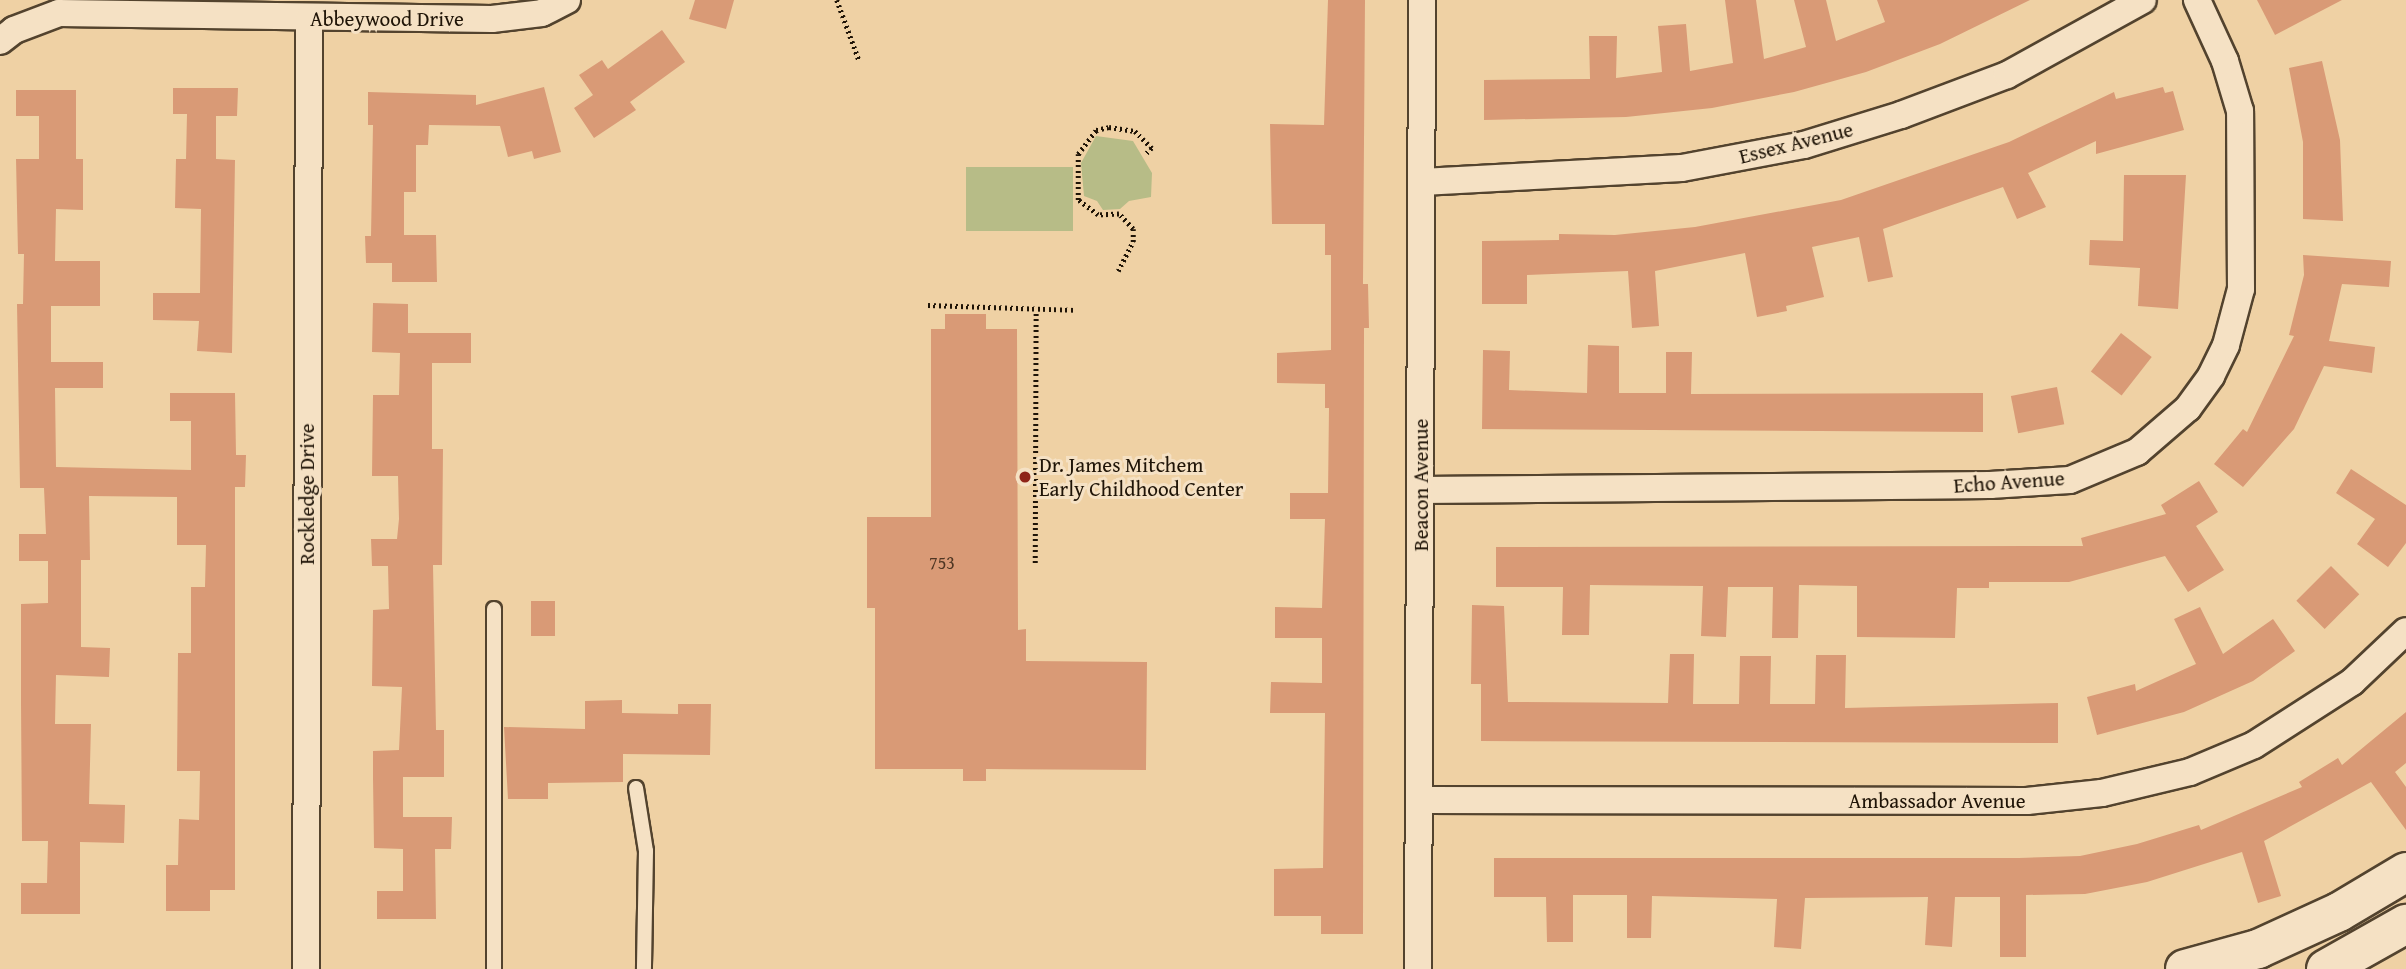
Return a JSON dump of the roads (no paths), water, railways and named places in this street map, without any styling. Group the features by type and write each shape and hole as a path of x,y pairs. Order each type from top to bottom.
{"main road":[{"path":"2185,969 2258,949 2339,912 2406,872"},
{"path":"2326,969 2406,924"}],"street":[{"name":"Abbeywood Drive","path":"0,41 14,30 59,13 309,19 492,19 542,13 567,0"},
{"name":"Beacon Avenue","path":"1418,969 1421,800 1422,0"},
{"name":"Essex Avenue","path":"1422,181 1682,169 1804,145 1901,115 2007,75 2143,0"},
{"name":"Echo Avenue","path":"1421,490 1990,485 2070,480 2137,452 2188,408 2211,376 2227,345 2241,289 2240,111 2225,61 2197,0"},
{"name":"Rockledge Drive","path":"306,969 309,19"},
{"name":"Ambassador Avenue","path":"1421,800 2027,801 2102,793 2190,772 2255,745 2352,682 2406,631"}],"lane":[{"path":"494,608 494,969"},
{"path":"636,788 646,850 644,969"}],"place":[{"name":"Dr. James Mitchem Early Childhood Center","path":"1025,477"}]}
